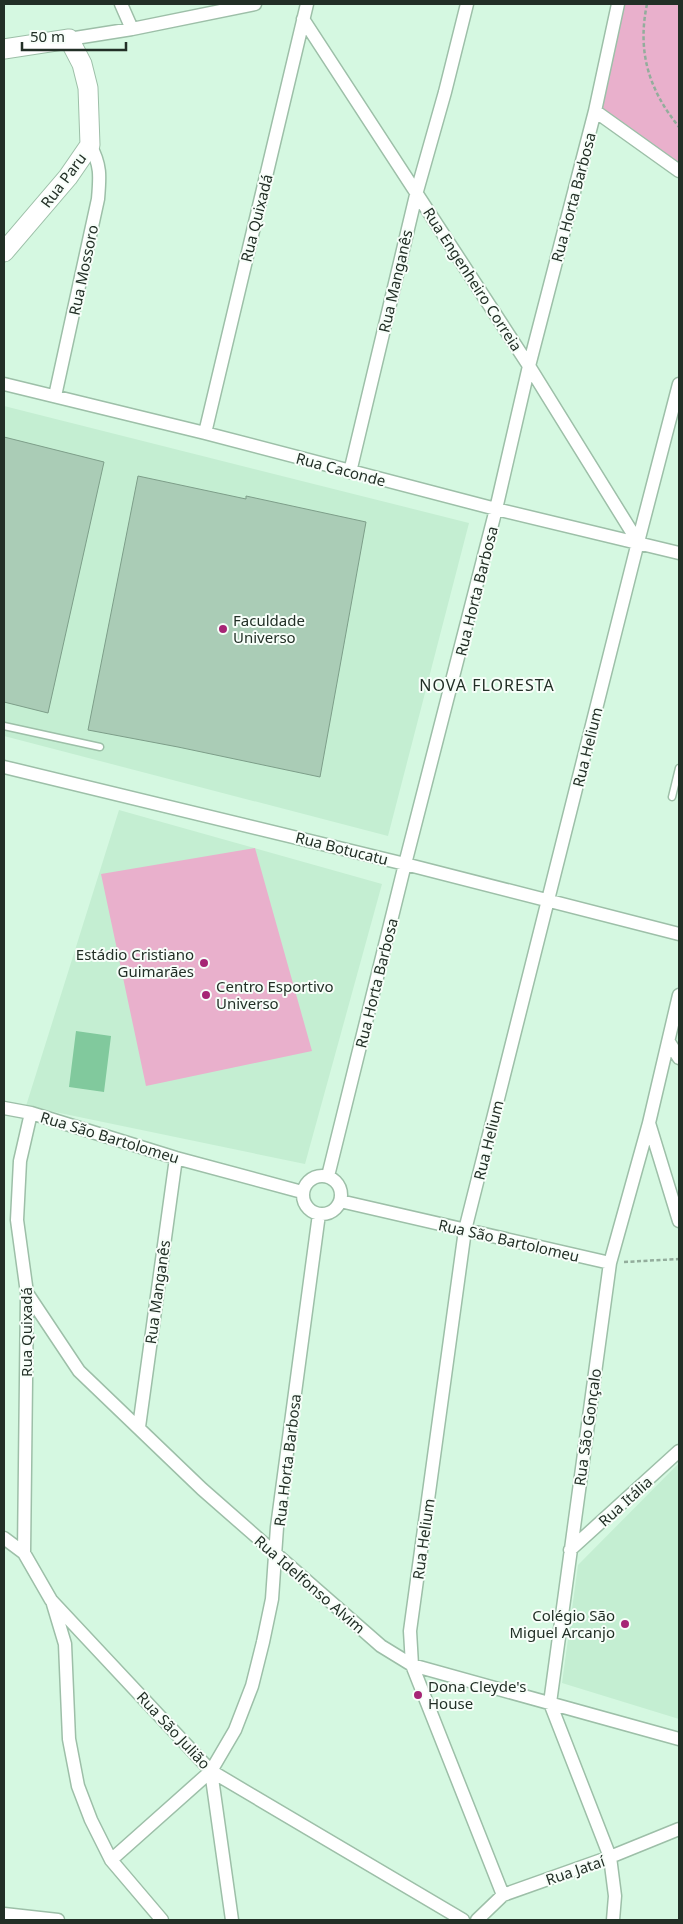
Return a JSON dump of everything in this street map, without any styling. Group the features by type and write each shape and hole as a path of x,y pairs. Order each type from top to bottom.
{"street":[{"path":"121,4 132,30"},
{"path":"4,49 132,30 255,4"},
{"name":"Rua Quixadá","path":"204,433 304,19 306,4"},
{"name":"Rua Manganês","path":"350,472 417,191 467,4"},
{"name":"Rua Horta Barbosa","path":"328,1176 405,864 496,509 529,366 595,112 618,4"},
{"name":"Rua Engenheiro Correia","path":"304,19 529,366 638,542"},
{"name":"Rua Paru","path":"4,252 68,177 90,145 88,88 82,64 69,39"},
{"path":"595,112 679,171"},
{"name":"Rua Mossoro","path":"55,396 98,199 100,181 98,160 90,145"},
{"name":"Rua Caconde","path":"4,384 204,433 496,509 679,553"},
{"name":"Rua Helium","path":"503,1895 412,1665 410,1631 465,1230 679,384"},
{"name":"Rua Botucatu","path":"4,767 405,864 679,934"},
{"name":"Rua São Gonçalo","path":"613,1920 615,1896 610,1857 550,1703 610,1263 649,1123 679,994"},
{"path":"669,1042 679,1058"},
{"name":"Rua São Bartolomeu","path":"4,1108 31,1113 176,1158 302,1192"},
{"name":"Rua Quixadá","path":"24,1553 27,1293 16,1220 20,1161 31,1113"},
{"path":"649,1123 679,1221"},
{"name":"Rua Manganês","path":"139,1427 176,1158"},
{"path":"321,1175 328,1176 338,1183 342,1195 338,1206 331,1212 319,1214 309,1210 305,1205 302,1192 308,1180 321,1175"},
{"name":"Rua São Bartolomeu","path":"340,1201 610,1263"},
{"name":"Rua Horta Barbosa","path":"111,1860 212,1770 235,1730 252,1686 264,1642 272,1599 278,1527 319,1214"},
{"name":"Rua Idelfonso Alvim","path":"27,1293 79,1371 202,1489 382,1646 412,1665 679,1740"},
{"name":"Rua Itália","path":"570,1550 679,1451"},
{"name":"Rua São Julião","path":"4,1538 24,1553 51,1600 212,1770 463,1920"},
{"path":"51,1600 65,1644 68,1739 78,1786 91,1820 111,1860 162,1920"},
{"path":"212,1770 232,1920"},
{"name":"Rua Jataí","path":"477,1920 503,1895 610,1857 679,1829"},
{"path":"4,1914 58,1920"}],"lane":[{"path":"4,726 100,747"},
{"path":"672,797 679,768"}],"path":[{"path":"647,4 643,34 647,65 659,100 679,127"},
{"path":"610,1263 679,1259"}],"shaded area":[{"path":"622,4 679,4 679,171 597,107"},
{"name":"Faculdade Universo","path":"4,406 469,523 388,836 4,736"},
{"name":"Centro Esportivo Universo","path":"119,810 382,884 305,1164 26,1106"},
{"name":"Estádio Cristiano Guimarães","path":"255,848 312,1051 146,1086 101,874"},
{"path":"76,1031 111,1036 104,1092 69,1087"},
{"name":"Colégio São Miguel Arcanjo","path":"679,1463 679,1719 562,1683 578,1565"}],"building":[{"path":"4,437 104,462 48,713 4,702"},
{"path":"138,476 246,499 246,496 366,522 320,777 88,730"}],"place":[{"name":"Faculdade Universo","path":"223,629"},
{"name":"Estádio Cristiano Guimarães","path":"204,963"},
{"name":"Centro Esportivo Universo","path":"206,995"},
{"name":"Colégio São Miguel Arcanjo","path":"625,1624"},
{"name":"Dona Cleyde's House","path":"418,1695"}],"district":[{"name":"NOVA FLORESTA","path":"487,685"}]}
